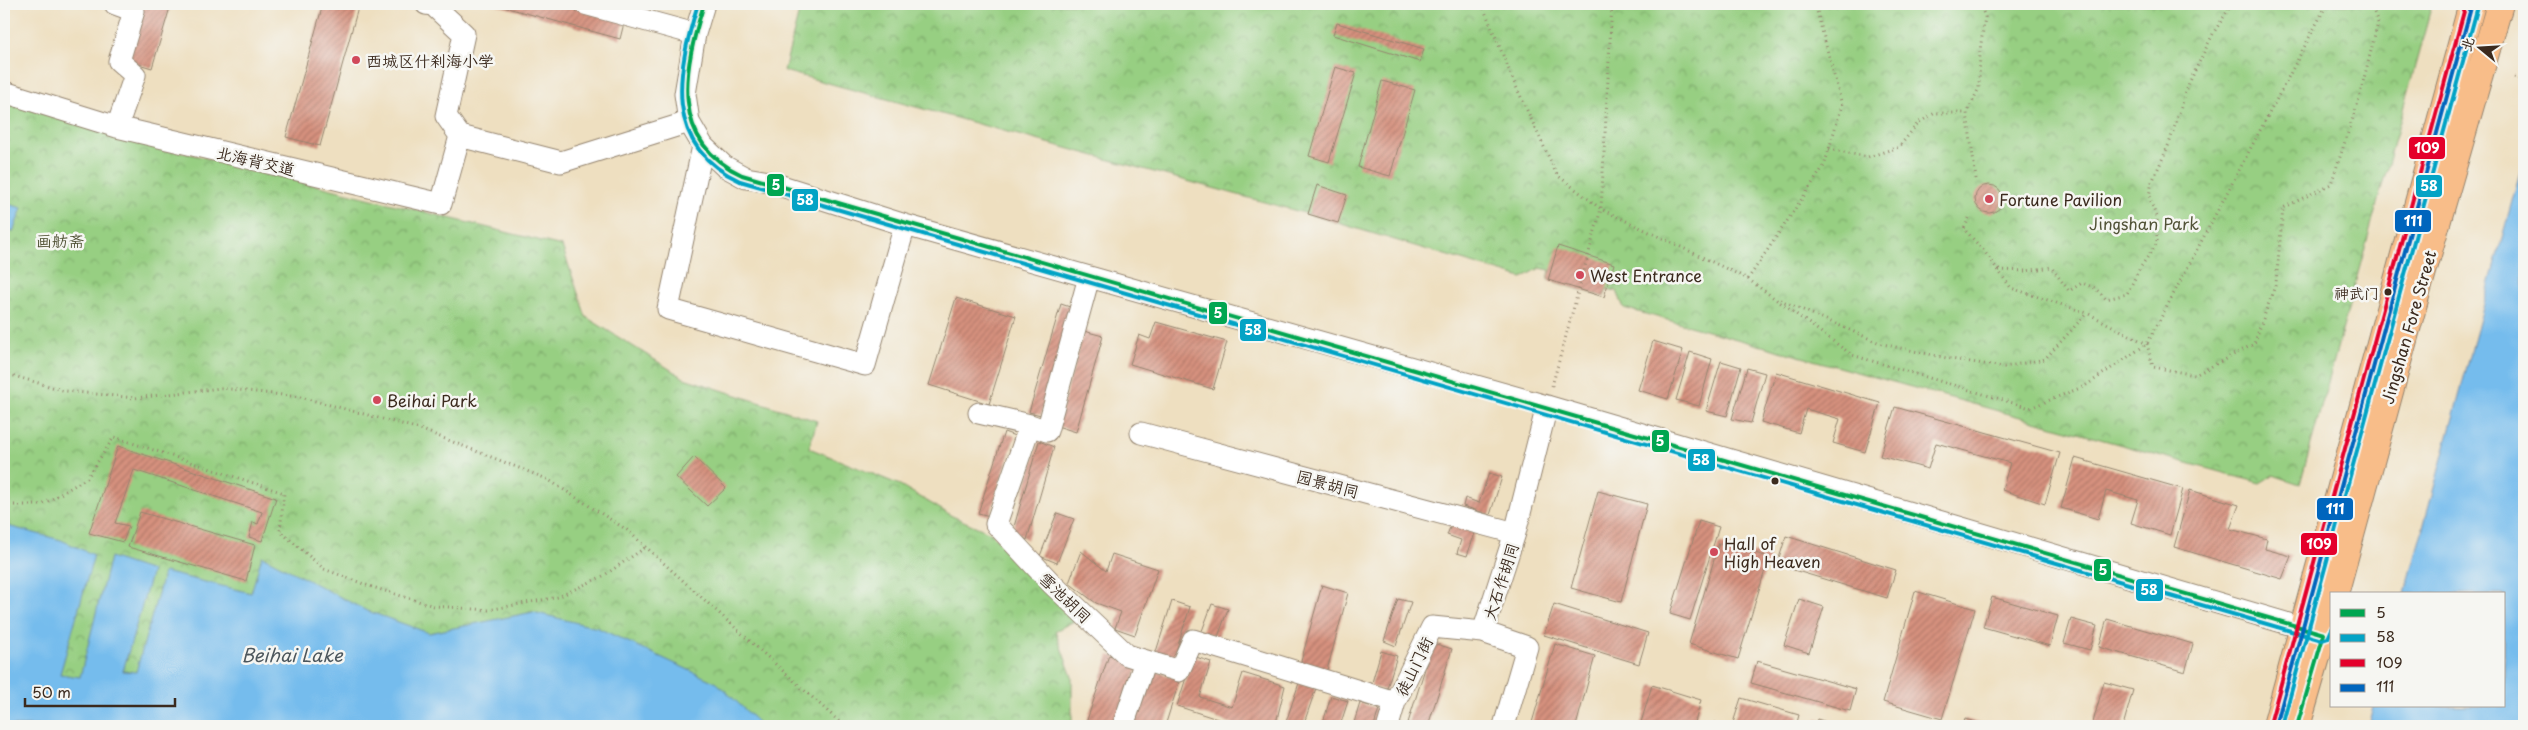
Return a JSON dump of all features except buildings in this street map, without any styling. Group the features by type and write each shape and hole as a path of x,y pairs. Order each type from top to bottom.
{"main road":[{"path":"2297,726 2314,631 2472,4"},
{"name":"Jingshan Fore Street","path":"2336,592 2414,302 2500,4"},
{"path":"2276,726 2314,631 2330,608"}],"street":[{"path":"115,4 134,11 119,61 135,75 117,127"},
{"path":"426,4 433,6 464,34 446,116 460,136 561,162 689,122"},
{"path":"585,4 695,34"},
{"path":"704,4 695,34 685,94 689,122 703,146 724,166 746,178 769,182 905,224 1547,406 2314,631"},
{"name":"北海背交道","path":"4,92 117,127 441,204 460,136"},
{"path":"703,146 668,309 865,364 905,224"},
{"path":"980,413 1047,431 1089,276"},
{"name":"大石作胡同","path":"1504,726 1527,647 1483,632 1515,533 1547,406"},
{"name":"雪池胡同","path":"1030,425 996,524 1052,584 1127,655 1179,672 1193,640 1395,702"},
{"name":"园景胡同","path":"1141,432 1515,533"},
{"name":"徒山门街","path":"1388,726 1395,702 1432,627 1483,632"},
{"path":"1123,726 1145,661"}],"path":[{"path":"1482,4 1514,82 1557,175 1601,209 1748,278 1852,355 2030,408 2085,386 2147,344 2327,4"},
{"path":"1547,406 1601,209 1612,4"},
{"path":"1748,278 1824,166 1842,105 1815,4"},
{"path":"1976,179 1968,113 1979,88 1980,50 1985,17 1980,4"},
{"path":"1998,270 2026,271 2051,267 2069,291 2082,283 2095,288 2106,299 2127,294 2140,268 2157,242 2157,219 2149,196 2152,182 2169,144 2189,84 2214,32 2232,4"},
{"path":"2245,4 2251,4"},
{"path":"1969,218 1964,229 2012,288 2088,313 2147,344 2153,367 2195,375 2254,344 2276,283 2283,208 2331,184 2358,102 2378,23 2371,4"},
{"path":"2514,77 2524,80"},
{"path":"1829,149 1868,157 1900,147 1918,123 1935,112 1968,113"},
{"path":"1776,299 1882,344 1951,359 2004,367 2045,359 2088,313"},
{"path":"4,373 66,391 135,398 221,388 300,397 420,429 547,479 627,530 844,726"},
{"path":"4,505 42,505 87,478 114,437 284,493 280,531 324,569 369,586 434,606 488,610 558,597 603,576 646,548"}],"green space":[{"name":"Jingshan Park","path":"801,4 2432,4 2300,484 2273,475 2260,483 1624,308 1617,291 1607,289 1604,297 1548,280 1550,270 1540,268 1522,278 1308,214 784,71"},
{"name":"Beihai Park","path":"4,101 129,139 562,246 586,317 684,378 817,421 809,448 900,485 952,516 991,533 1076,620 1055,631 1072,677 1072,726 4,726"}],"water":[{"path":"2524,157 2524,726 2369,726 2374,708 2506,708 2506,592 2406,592"},
{"path":"4,203 22,208 13,232 6,230 4,237"},
{"name":"Beihai Lake","path":"4,525 61,540 94,555 60,674 80,677 110,557 152,571 123,671 136,672 164,572 251,593 262,556 365,610 429,633 533,612 598,628 717,683 762,726 4,726"}],"transit line":[{"name":"58","path":"698,4 685,55 681,80 682,104 687,127 698,148 715,166 740,181 2322,640 2328,638 2330,634"},
{"name":"5","path":"704,4 691,53 688,77 688,101 692,123 702,143 718,161 742,175 2324,634"},
{"name":"109","path":"2270,724 2466,4"},
{"name":"111","path":"2276,726 2472,4"},
{"name":"58","path":"2282,726 2478,6"},
{"name":"5","path":"2297,726 2324,634"}],"place":[{"name":"西城区什刹海小学","path":"356,60"},
{"name":"Fortune Pavilion","path":"1989,199"},
{"name":"West Entrance","path":"1580,275"},
{"name":"神武门","path":"2388,292"},
{"name":"Beihai Park","path":"377,400"},
{"name":"Hall of High Heaven","path":"1714,552"}],"park label":[{"name":"画舫斋","path":"60,240"}]}
